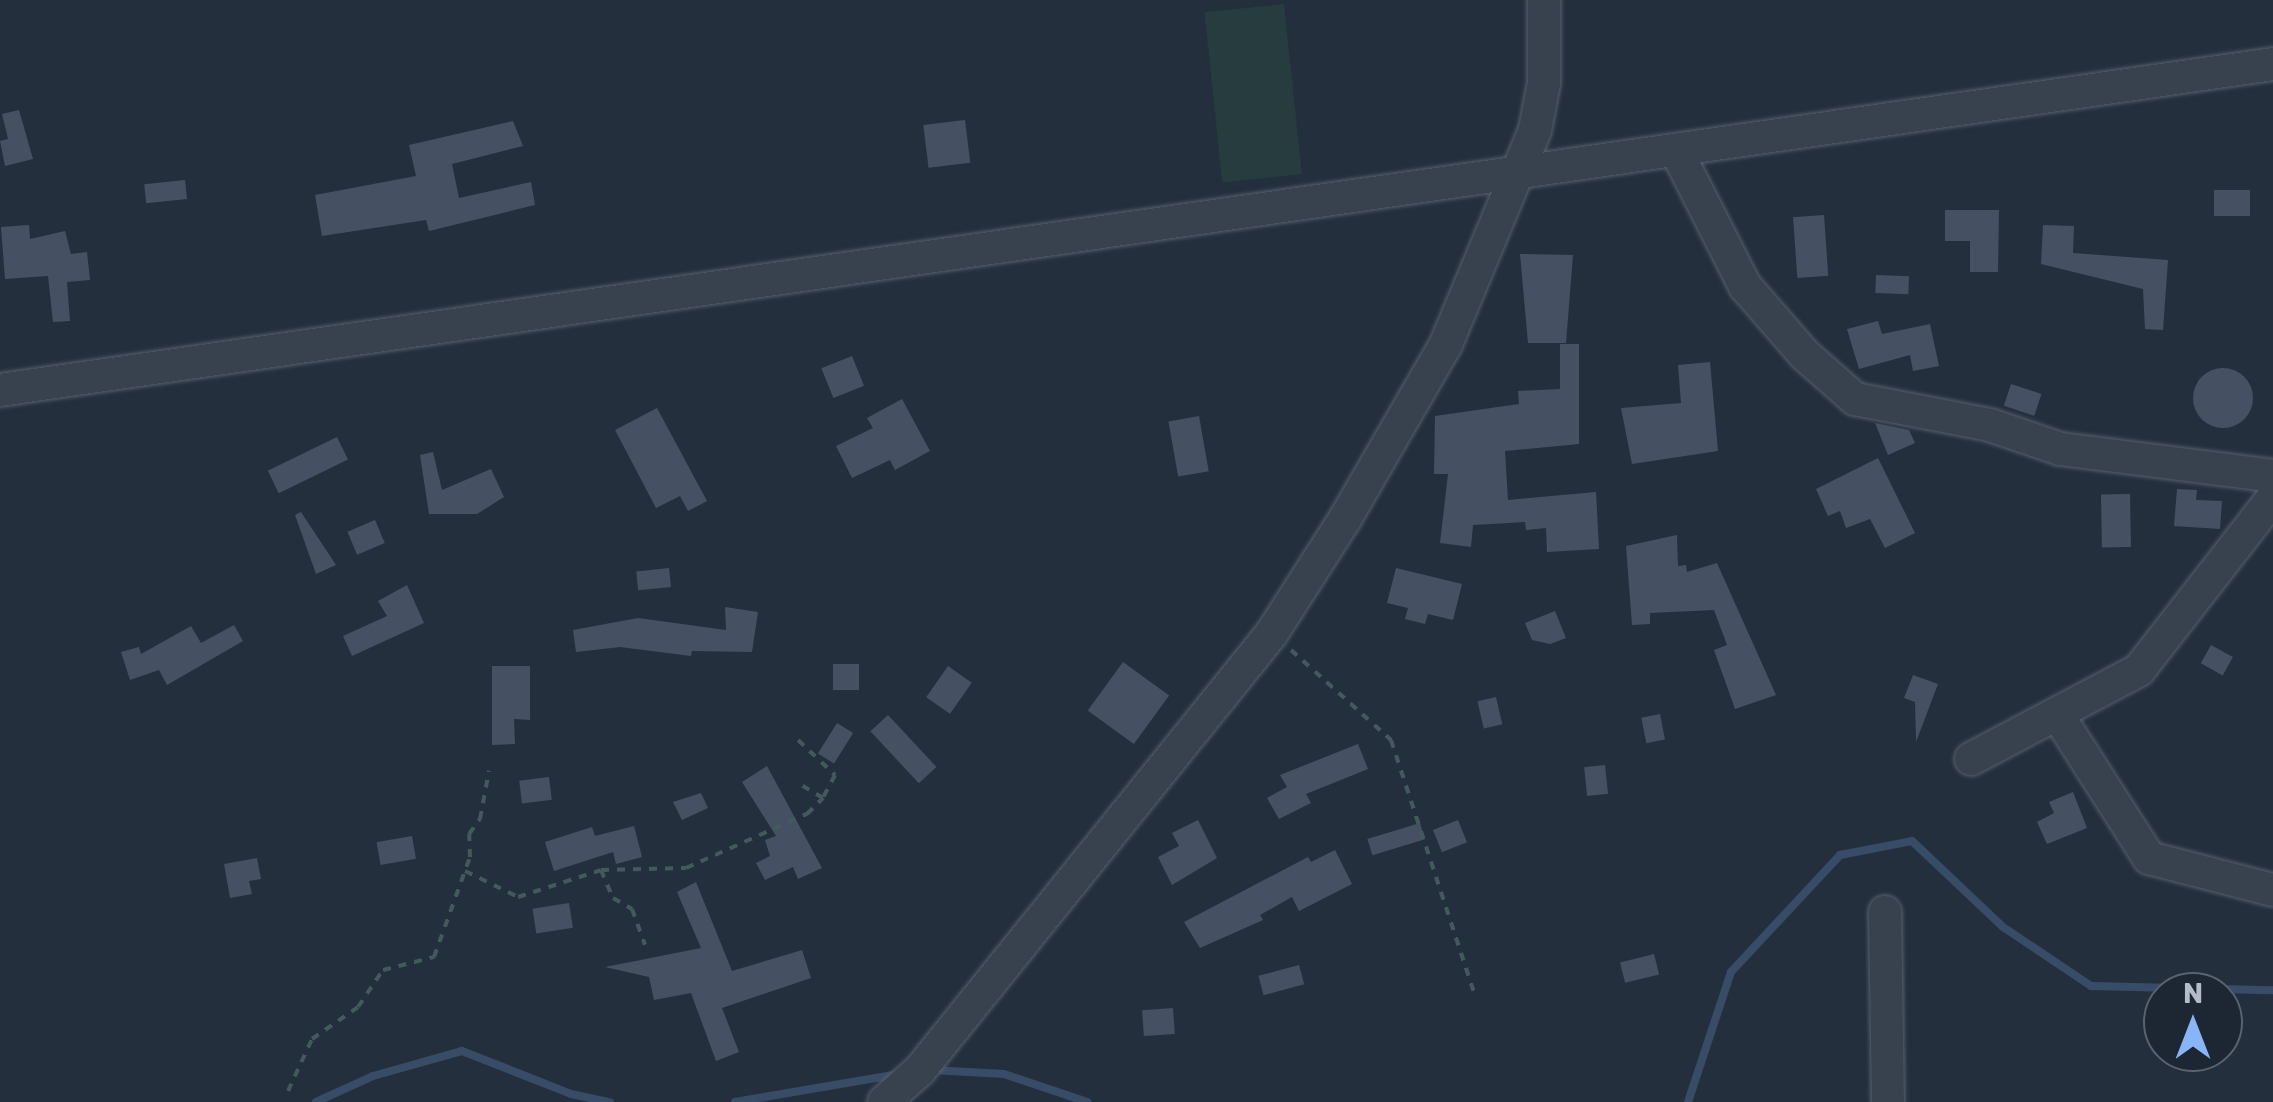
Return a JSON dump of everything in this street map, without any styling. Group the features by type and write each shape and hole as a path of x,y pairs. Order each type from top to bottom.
{"street":[{"path":"884,1102 920,1070 1272,634 1446,344 1535,130 1544,84 1544,0"},
{"path":"0,390 1516,169 1676,150 2273,64"},
{"path":"1676,150 1745,286 1805,355 1855,399 1990,426 2060,449 2273,476"},
{"path":"1971,758 2139,670 2273,498"},
{"path":"2057,714 2148,858 2273,890"},
{"path":"1885,912 1888,1102"}],"path":[{"path":"1272,634 1391,740 1474,996"},
{"path":"465,871 518,897 601,870 686,868 807,814 823,798 835,775 798,740"},
{"path":"288,1091 312,1038 358,1007 383,970 434,957 465,871 489,771"},
{"path":"800,784 823,798"},
{"path":"601,870 613,898 632,909 645,945"}],"green space":[{"path":"1284,4 1302,174 1222,182 1204,12"}],"building":[{"path":"19,110 33,159 5,166 0,141 8,139 2,114"},
{"path":"965,120 970,163 929,168 923,125"},
{"path":"513,121 523,146 452,164 459,198 531,182 535,205 429,231 426,220 322,236 315,195 416,176 409,145"},
{"path":"185,180 187,199 146,203 144,184"},
{"path":"2214,190 2250,190 2250,216 2214,216"},
{"path":"1945,210 1999,210 1998,272 1970,272 1970,241 1945,241"},
{"path":"1824,215 1828,276 1797,278 1793,217"},
{"path":"29,225 30,239 65,231 71,254 87,252 90,280 67,282 70,321 53,322 48,276 5,279 1,227"},
{"path":"2043,225 2074,226 2073,253 2168,260 2163,330 2145,329 2143,289 2041,264"},
{"path":"1520,254 1573,255 1566,343 1528,343"},
{"path":"1876,275 1909,276 1908,294 1875,293"},
{"path":"1878,321 1882,334 1930,324 1939,366 1913,371 1910,355 1859,369 1847,329"},
{"path":"1560,344 1579,344 1579,444 1505,451 1508,500 1596,492 1599,549 1547,552 1546,528 1526,530 1525,522 1473,525 1471,547 1440,543 1448,474 1434,474 1435,416 1519,404 1518,391 1560,389"},
{"path":"852,356 864,386 833,398 821,368"},
{"path":"1710,362 1718,451 1632,464 1621,408 1681,403 1678,365"},
{"path":"2223,368 2245,376 2253,398 2245,420 2223,428 2201,420 2193,398 2201,376"},
{"path":"2011,384 2041,394 2034,416 2004,406"},
{"path":"902,399 930,451 895,470 890,460 852,478 836,446 873,428 867,418"},
{"path":"657,408 707,501 688,511 680,496 656,508 615,430"},
{"path":"1199,416 1209,471 1178,477 1168,421"},
{"path":"1875,423 1909,430 1915,443 1888,455"},
{"path":"337,437 348,459 279,493 268,471"},
{"path":"433,452 442,490 491,469 504,497 477,514 429,514 420,455"},
{"path":"1878,458 1915,533 1885,548 1870,519 1846,528 1840,511 1828,516 1816,489"},
{"path":"2177,489 2197,490 2196,500 2222,501 2220,529 2174,526"},
{"path":"2130,494 2131,547 2102,547 2101,495"},
{"path":"301,512 336,565 316,574 295,515"},
{"path":"375,520 385,543 357,555 347,532"},
{"path":"1677,535 1678,566 1686,565 1687,572 1717,563 1776,695 1735,709 1714,650 1727,645 1714,610 1650,613 1650,624 1632,625 1626,546"},
{"path":"669,568 671,587 638,590 636,571"},
{"path":"1396,568 1462,584 1453,620 1428,614 1425,624 1405,619 1408,608 1387,603"},
{"path":"407,585 424,623 352,656 343,636 387,616 378,601"},
{"path":"725,607 758,612 752,652 692,651 691,656 620,647 576,652 573,630 638,618 726,630"},
{"path":"1555,611 1566,638 1550,644 1532,640 1525,623"},
{"path":"234,625 243,641 167,685 159,670 130,680 121,652 139,647 141,654 191,626 201,643"},
{"path":"2211,645 2233,657 2223,675 2201,663"},
{"path":"1123,662 1169,696 1134,744 1088,711"},
{"path":"833,664 859,664 859,690 833,690"},
{"path":"492,666 530,666 530,720 514,719 515,744 492,745"},
{"path":"948,666 972,683 950,714 926,697"},
{"path":"1913,675 1938,684 1916,742 1915,702 1904,698"},
{"path":"1496,697 1502,724 1484,729 1477,701"},
{"path":"1660,714 1665,740 1646,743 1641,718"},
{"path":"888,715 936,767 919,783 870,731"},
{"path":"837,723 853,733 834,764 818,754"},
{"path":"1358,744 1368,769 1306,794 1311,803 1279,819 1267,798 1287,787 1280,775"},
{"path":"1605,765 1608,794 1587,796 1584,767"},
{"path":"767,766 822,868 798,879 793,867 765,880 756,863 770,856 765,840 776,836 742,782"},
{"path":"549,777 552,800 522,803 519,781"},
{"path":"2073,792 2087,828 2047,844 2037,822 2054,813 2049,802"},
{"path":"701,793 708,808 682,820 673,802"},
{"path":"1198,820 1217,858 1172,885 1158,857 1179,846 1172,833"},
{"path":"1458,820 1467,842 1442,852 1433,830"},
{"path":"1420,823 1425,839 1372,855 1367,839"},
{"path":"634,826 642,857 616,864 613,852 554,871 545,842 592,827 595,836"},
{"path":"412,836 416,859 381,865 377,842"},
{"path":"1335,850 1352,884 1299,911 1292,897 1260,915 1263,920 1200,948 1184,922 1308,857 1311,862"},
{"path":"257,858 261,879 249,881 252,894 230,898 224,864"},
{"path":"696,882 732,971 802,950 811,978 722,1008 739,1052 716,1061 691,993 654,1000 649,977 605,967 701,948 677,892"},
{"path":"569,903 573,928 536,933 532,909"},
{"path":"1654,954 1659,974 1625,983 1620,962"},
{"path":"1299,965 1304,984 1264,995 1258,976"},
{"path":"1173,1008 1175,1034 1144,1036 1142,1010"}],"waterway":[{"path":"1688,1102 1731,972 1840,855 1912,841 2003,927 2091,986 2273,990"},
{"path":"316,1102 373,1076 462,1051 571,1094 610,1102"},
{"path":"932,1070 1004,1074 1087,1102"},
{"path":"735,1102 898,1074"}]}
